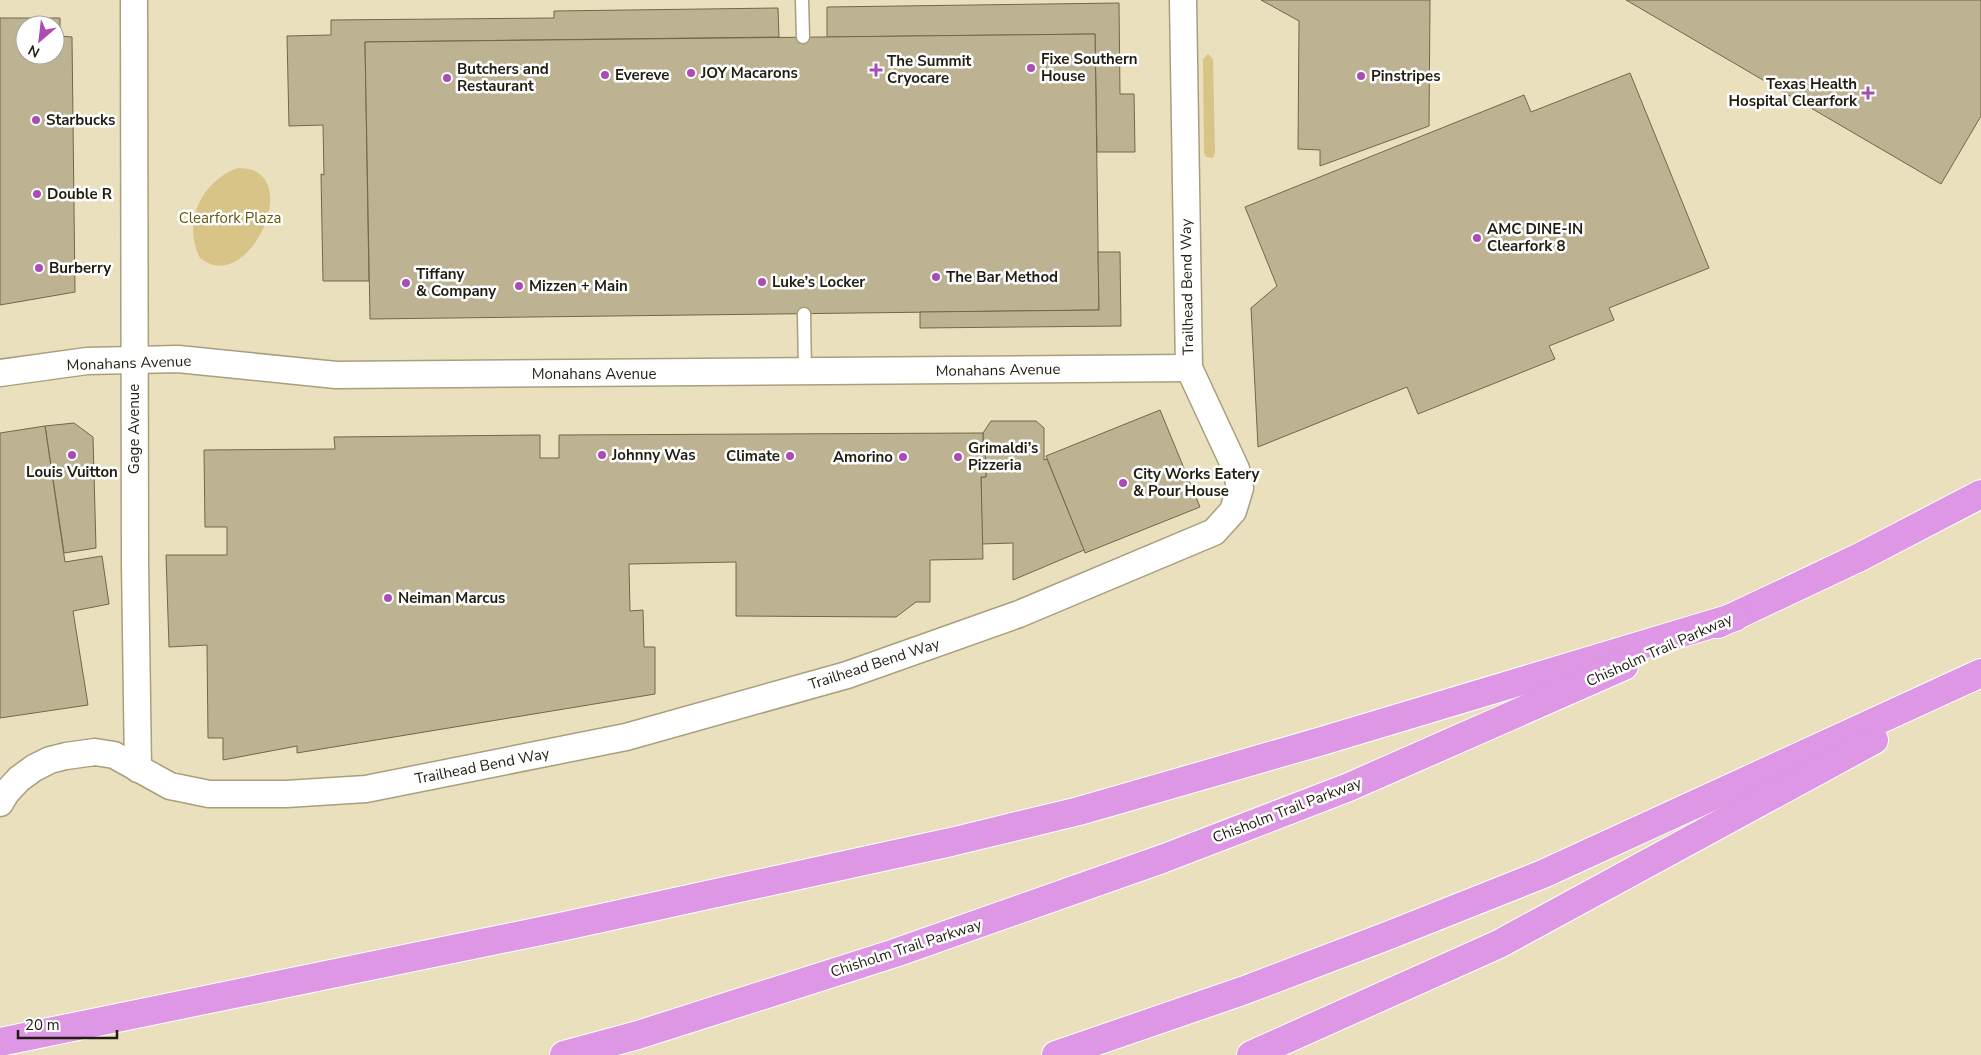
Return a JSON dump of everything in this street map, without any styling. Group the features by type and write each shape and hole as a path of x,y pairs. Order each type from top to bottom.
{"highway":[{"name":"Chisholm Trail Parkway","path":"564,1055 638,1035 895,953 1162,859 1349,787 1735,617 1860,557 1981,494"},
{"path":"0,1042 584,922 951,842 1079,811 1313,744 1735,617"},
{"path":"1056,1055 1245,990 1543,874 1981,673"},
{"path":"1252,1055 1498,944 1981,682"}],"street":[{"name":"Gage Avenue","path":"134,0 135,562 138,769"},
{"name":"Trailhead Bend Way","path":"0,803 6,793 19,779 34,768 50,760 95,752 114,755 170,786 209,794 286,794 366,789 626,737 847,675 1019,614 1214,532 1226,521 1233,511 1240,488 1236,469 1189,368 1183,0"},
{"name":"Monahans Avenue","path":"0,373 87,361 178,359 336,376 1189,368"}],"lane":[{"path":"802,0 803,37"},
{"path":"804,314 805,372"}],"green space":[{"path":"1208,54 1213,59 1215,153 1213,158 1206,157 1204,153 1203,59"},
{"name":"Clearfork Plaza","path":"238,168 257,172 267,184 270,201 266,220 258,238 245,254 230,264 212,265 200,258 195,245 194,218 198,205 205,193 225,174"}],"building":[{"path":"1261,0 1430,0 1429,126 1320,166 1320,150 1298,149 1299,21"},
{"name":"Texas Health Hospital Clearfork","path":"1626,0 1981,0 1981,116 1941,184"},
{"path":"1119,3 1120,94 1134,94 1135,152 1097,152 1095,34 827,37 827,7"},
{"path":"778,8 779,37 365,42 369,281 323,281 321,174 324,175 323,125 289,126 287,36 331,35 331,20 554,18 554,11"},
{"path":"0,18 15,18 15,65 65,65 65,36 72,37 75,292 0,305"},
{"path":"1095,34 1099,310 370,319 365,42"},
{"name":"AMC DINE-IN Clearfork 8","path":"1630,73 1709,268 1609,308 1614,320 1549,346 1555,359 1418,414 1407,387 1258,447 1251,308 1277,286 1245,207 1524,95 1531,112"},
{"path":"1098,252 1120,252 1121,326 920,328 920,312 1099,310"},
{"name":"City Works Eatery & Pour House","path":"1160,410 1200,507 1085,553 1046,456"},
{"path":"991,421 1036,421 1044,428 1044,460 1047,459 1084,550 1013,580 1013,543 982,544 981,477 986,477 983,433"},
{"path":"74,423 93,437 96,548 64,553 45,426"},
{"path":"45,426 65,562 102,556 109,604 73,611 88,705 0,718 0,433"},
{"path":"983,433 986,477 981,477 983,559 930,560 930,602 916,602 896,617 736,616 736,562 629,564 630,611 643,610 644,647 655,647 655,694 297,753 297,746 223,760 223,738 208,738 207,645 169,647 166,555 227,555 227,527 205,527 204,450 335,449 334,437 540,435 540,458 559,458 559,435"}],"place":[{"name":"Fixe Southern House","path":"1031,68"},
{"name":"The Summit Cryocare","path":"876,70"},
{"name":"JOY Macarons","path":"691,73"},
{"name":"Evereve","path":"605,75"},
{"name":"Pinstripes","path":"1361,76"},
{"name":"Butchers and Restaurant","path":"447,78"},
{"name":"Texas Health Hospital Clearfork","path":"1868,93"},
{"name":"Starbucks","path":"36,120"},
{"name":"Double R","path":"37,194"},
{"name":"AMC DINE-IN Clearfork 8","path":"1477,238"},
{"name":"Burberry","path":"39,268"},
{"name":"The Bar Method","path":"936,277"},
{"name":"Luke’s Locker","path":"762,282"},
{"name":"Tiffany & Company","path":"406,283"},
{"name":"Mizzen + Main","path":"519,286"},
{"name":"Louis Vuitton","path":"72,455"},
{"name":"Johnny Was","path":"602,455"},
{"name":"Climate","path":"790,456"},
{"name":"Amorino","path":"903,457"},
{"name":"Grimaldi’s Pizzeria","path":"958,457"},
{"name":"City Works Eatery & Pour House","path":"1123,483"},
{"name":"Neiman Marcus","path":"388,598"}]}
